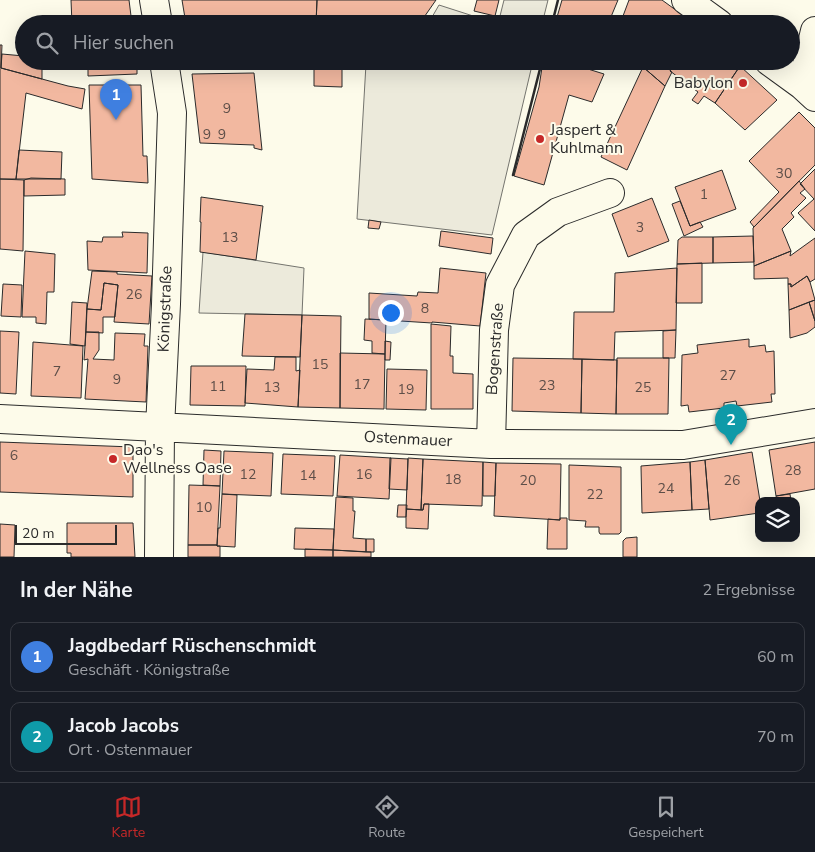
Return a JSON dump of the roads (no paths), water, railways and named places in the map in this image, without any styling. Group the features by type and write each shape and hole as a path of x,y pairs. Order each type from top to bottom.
{"street":[{"path":"154,0 156,15"},
{"path":"686,0 707,15"},
{"path":"808,91 815,31"},
{"name":"Königstraße","path":"159,557 160,428 172,113 165,70"},
{"path":"781,70 808,91"},
{"name":"Bogenstraße","path":"491,444 494,330 500,285 526,235 558,212 610,193"},
{"name":"Ostenmauer","path":"0,419 160,428 328,434 491,444 683,445 815,423"}],"place":[{"name":"Babylon","path":"743,83"},
{"name":"Jagdbedarf Rüschenschmidt","path":"116,120"},
{"name":"Jaspert & Kuhlmann","path":"540,139"},
{"name":"Jacob Jacobs","path":"731,445"},
{"name":"Dao's Wellness Oase","path":"113,459"}]}
